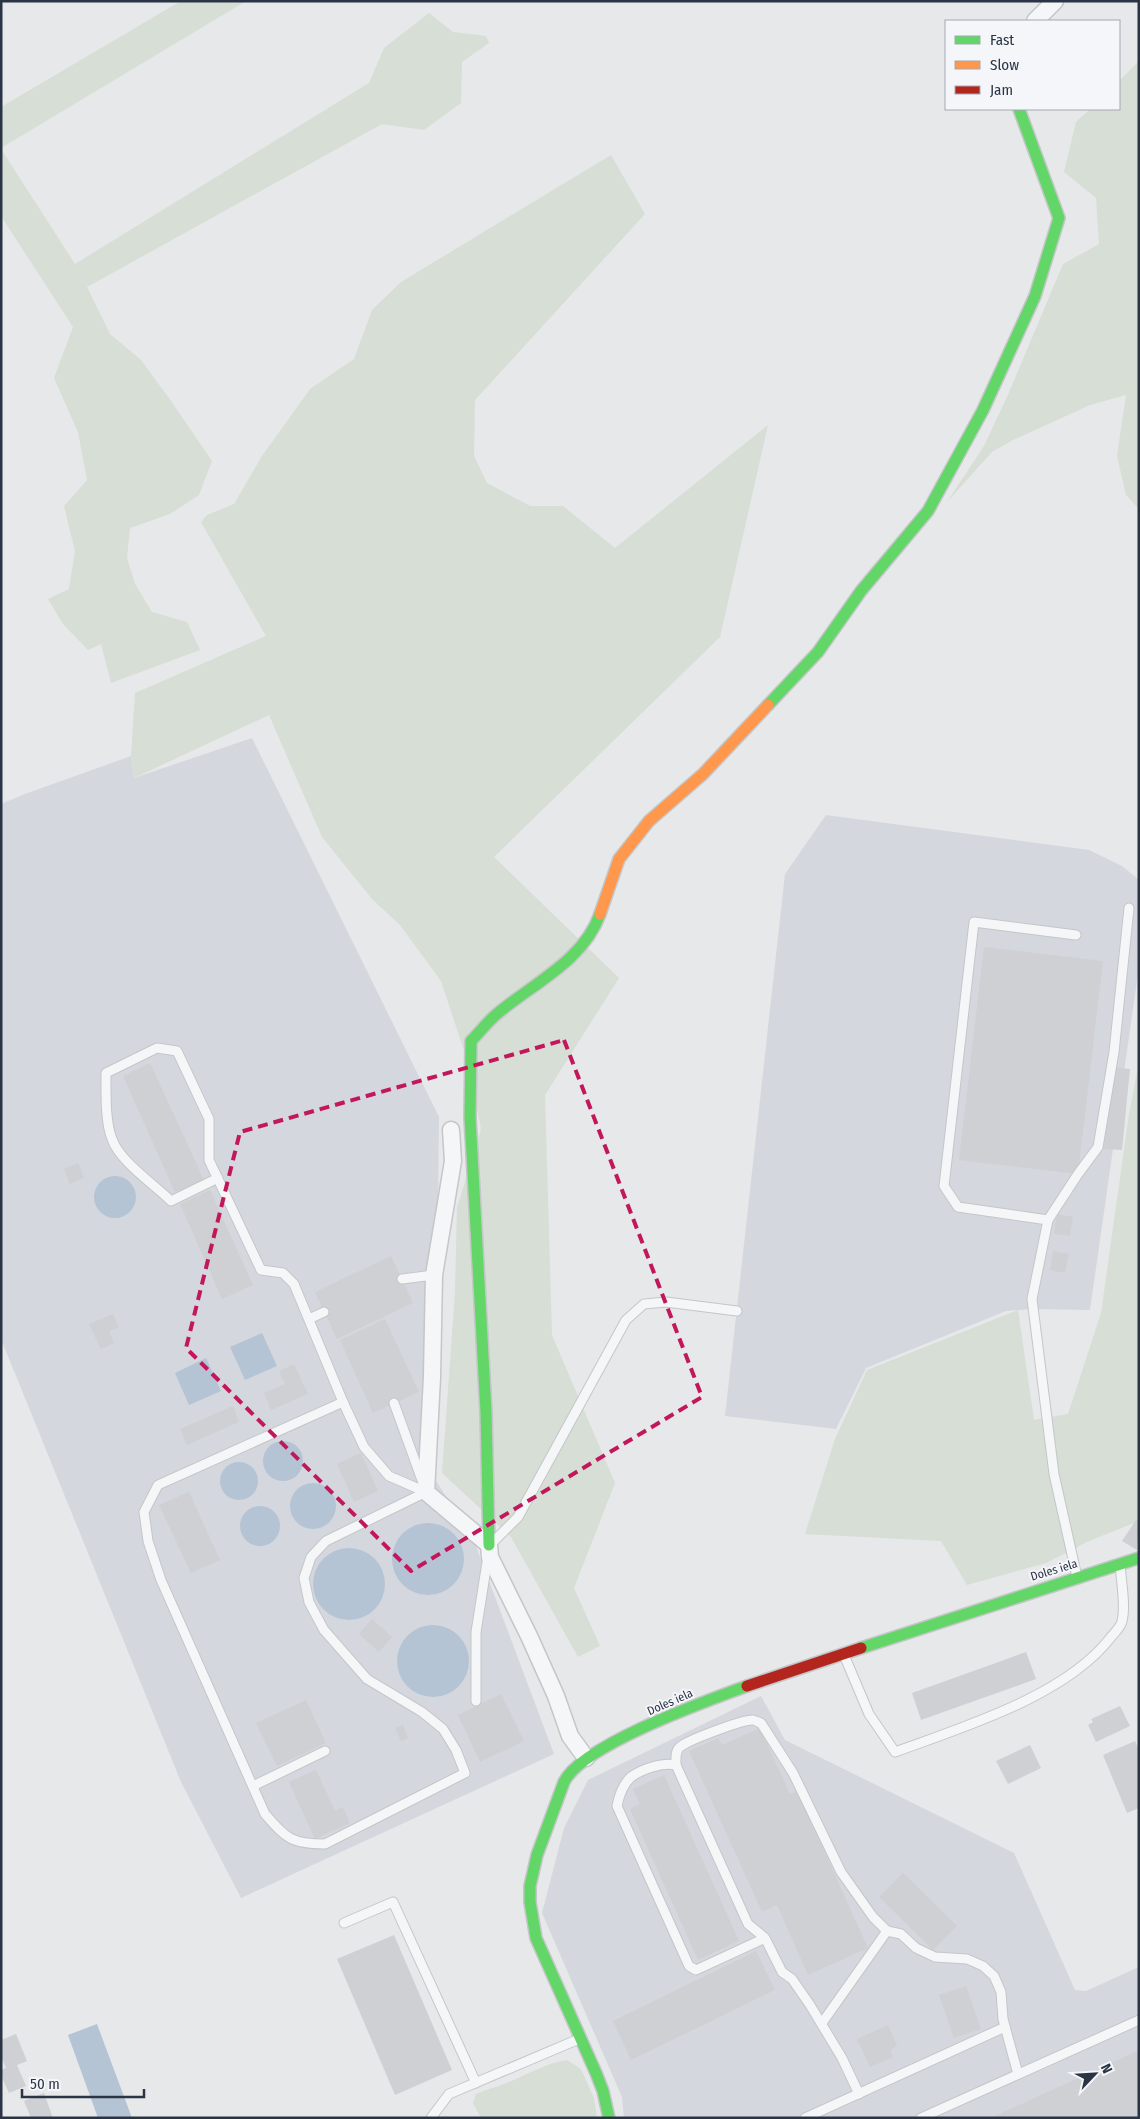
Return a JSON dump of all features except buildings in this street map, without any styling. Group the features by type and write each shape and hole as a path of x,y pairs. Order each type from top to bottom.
{"street":[{"path":"1036,20 1055,1"},
{"path":"586,1758 570,1736 556,1696 537,1653 490,1557 486,1412 470,1117 471,1041 497,1014 572,957 596,925 620,859 649,821 703,774 818,652 861,591 928,511 983,410 1035,296 1059,218 1019,110"},
{"path":"451,1130 453,1161 434,1275 432,1377 426,1492 489,1545"},
{"name":"Doles iela","path":"608,2118 603,2091 536,1938 530,1919 528,1899 531,1874 570,1771 586,1758 632,1734 705,1702 785,1672 1139,1558"}],"lane":[{"path":"1078,1577 1054,1474 1032,1300 1048,1220 1098,1147 1114,1052 1129,908"},
{"path":"1048,1220 958,1207 944,1186 974,922 1076,935"},
{"path":"218,1178 171,1201 123,1157 112,1139 106,1097 106,1073 157,1048 177,1051 209,1119 209,1160 218,1178 261,1270 283,1273 294,1284 343,1402 364,1447 389,1476 426,1492"},
{"path":"402,1279 434,1275"},
{"path":"476,1701 476,1632 489,1545 518,1517 626,1320 644,1304 666,1302 736,1311"},
{"path":"309,1319 324,1312"},
{"path":"343,1402 158,1485 144,1512 148,1541 161,1580 265,1814 284,1835 303,1844 325,1844 465,1774 456,1750 443,1729 422,1712 367,1679 324,1630 309,1602 304,1578 311,1556 326,1541 426,1492"},
{"path":"394,1403 426,1492"},
{"path":"844,1653 869,1714 895,1752 1009,1709 1070,1674 1101,1650 1122,1622 1123,1593 1120,1564"},
{"path":"859,2094 822,2023 792,1979 782,1972 765,1938 748,1924 676,1765 676,1755 680,1747 690,1742 737,1724 752,1720 761,1723 794,1773 841,1872 873,1917 887,1931 901,1934 916,1948 935,1957 967,1959 984,1966 994,1976 1001,1992 1005,2027 1018,2074"},
{"path":"253,1786 325,1751"},
{"path":"676,1765 667,1763 630,1778 620,1793 617,1806 689,1966 696,1970 765,1938"},
{"path":"344,1923 393,1902 476,2082"},
{"path":"822,2023 887,1931"},
{"path":"921,2118 1139,2020"},
{"path":"805,2118 1005,2027"},
{"path":"431,2118 449,2094 581,2038"}],"highlighted area":[{"path":"564,1040 702,1397 411,1571 186,1348 240,1132"}],"shaded area":[{"path":"181,1 246,1 1,148 1,107"},
{"path":"429,13 453,32 486,36 489,43 462,62 461,103 424,130 382,124 87,287 110,334 141,360 212,461 199,495 170,514 130,528 127,558 135,584 152,612 187,622 200,650 111,683 101,644 88,650 63,624 48,599 69,589 75,551 64,506 87,480 78,432 54,378 73,327 1,216 1,149 75,264 369,83 384,48"},
{"path":"1139,61 1139,509 1126,495 1117,456 1126,395 1090,405 1013,440 992,452 947,502 984,446 1007,397 1063,264 1099,244 1096,198 1064,172 1076,122 1089,110 1120,110 1120,80"},
{"path":"611,155 645,214 475,400 474,456 487,483 530,506 563,506 615,548 768,425 720,637 494,857 619,978 545,1095 552,1335 615,1483 574,1588 600,1646 578,1657 511,1537 442,1473 455,1292 457,1208 481,1129 467,1060 441,981 400,925 372,899 322,837 269,715 134,778 131,756 135,693 266,636 201,522 207,515 234,504 262,456 310,389 354,359 372,310 401,282"},
{"path":"252,738 439,1117 435,1479 474,1541 554,1754 241,1898 181,1782 1,1339 1,804 131,756 134,778"},
{"path":"826,815 1089,850 1122,866 1139,880 1139,967 1090,1310 1033,1309 1006,1311 866,1368 836,1429 725,1416 785,874"},
{"path":"1139,1062 1139,1521 1089,1541 1046,1563 967,1585 941,1541 805,1534 835,1439 867,1370 1018,1310 1034,1420 1068,1414 1101,1313 1129,1114"},
{"path":"761,1696 785,1740 1014,1853 1075,1990 1086,1991 1139,1967 1139,2118 624,2118 622,2097 542,1913 564,1828 588,1780"},
{"path":"567,2060 581,2069 594,2098 597,2118 481,2118 473,2103 476,2094 505,2084 545,2066"}],"water":[{"path":"115,1176 130,1182 136,1197 130,1212 115,1218 100,1212 94,1197 100,1182"},
{"path":"262,1333 277,1366 245,1380 230,1347"},
{"path":"206,1358 221,1391 189,1405 175,1373"},
{"path":"287,1441 294,1444 300,1450 303,1461 302,1469 294,1478 287,1481 279,1481 272,1478 264,1469 263,1457 266,1450 275,1442"},
{"path":"239,1462 253,1467 258,1481 253,1495 239,1500 225,1495 220,1481 225,1467"},
{"path":"313,1483 326,1487 332,1493 336,1506 332,1519 326,1525 313,1529 300,1525 294,1519 290,1506 294,1493 300,1487"},
{"path":"260,1506 274,1512 280,1526 274,1540 260,1546 246,1540 240,1526 246,1512"},
{"path":"435,1523 454,1533 462,1545 464,1559 462,1573 454,1585 442,1593 421,1595 402,1585 394,1573 392,1552 402,1533 414,1525"},
{"path":"349,1548 369,1554 379,1564 385,1584 379,1604 369,1614 349,1620 329,1614 319,1604 313,1584 319,1564 329,1554"},
{"path":"433,1625 453,1631 463,1641 469,1661 463,1681 453,1691 433,1697 413,1691 403,1681 397,1661 403,1641 413,1631"},
{"path":"97,2024 132,2118 98,2118 68,2035"}],"traffic: fast":[{"path":"768,705 818,652 861,591 928,511 983,410 1035,296 1059,218 1019,110"},
{"path":"489,1545 486,1412 470,1117 471,1041 498,1013 570,958 582,945 600,914"},
{"path":"861,1648 1139,1558"},
{"path":"609,2118 603,2091 596,2073 536,1938 530,1902 530,1886 537,1855 564,1782 575,1768 619,1739 676,1713 747,1686"}],"traffic: slow":[{"path":"600,914 619,859 649,821 703,774 768,705"}],"traffic: jam":[{"path":"747,1686 861,1648"}]}
